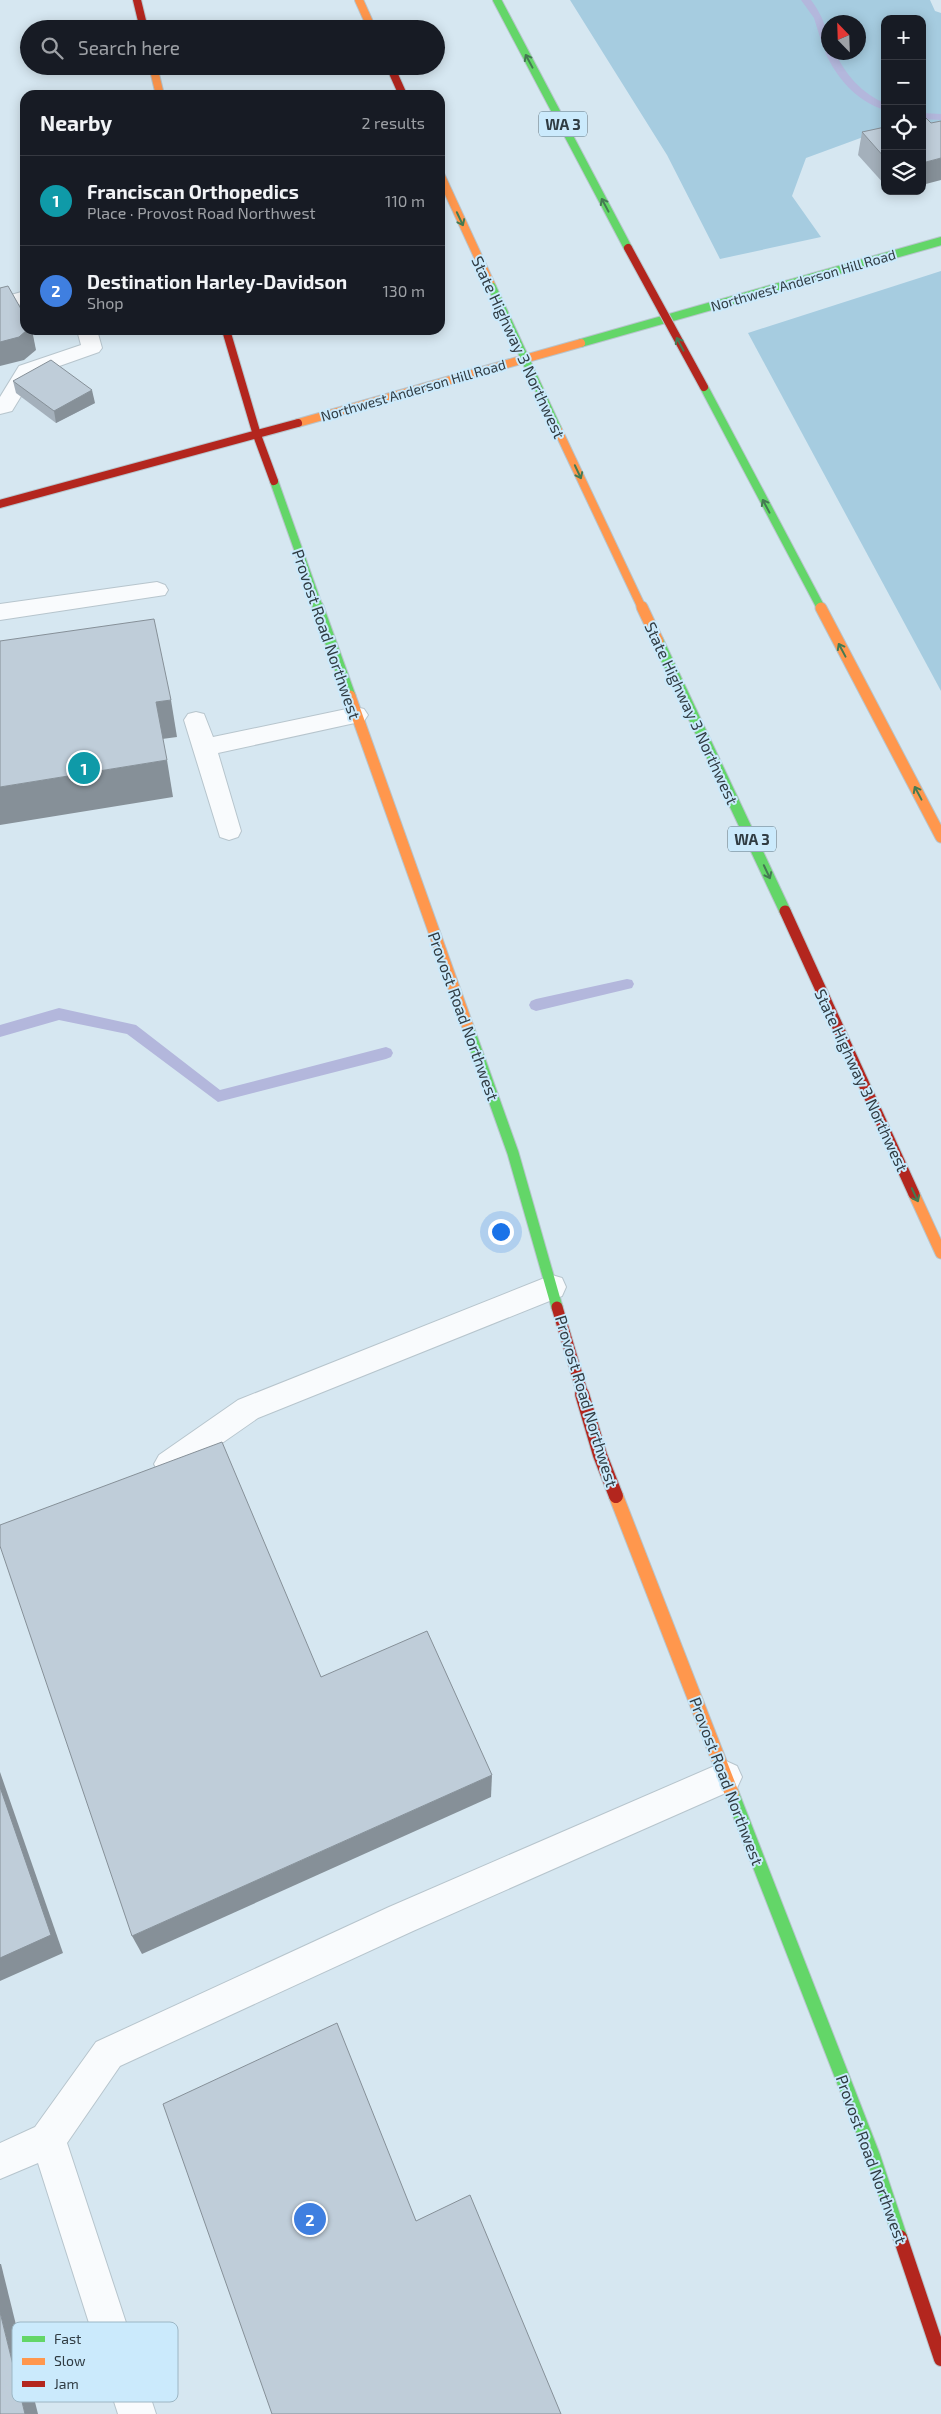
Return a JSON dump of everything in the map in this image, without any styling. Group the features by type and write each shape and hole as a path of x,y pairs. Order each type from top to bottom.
{"main road":[{"path":"137,0 142,20"},
{"path":"359,0 368,20"},
{"name":"WA 3","path":"497,0 941,836"},
{"path":"155,75 159,90"},
{"path":"394,75 401,90"},
{"name":"State Highway 3 Northwest","path":"445,185 556,428 738,809 941,1253"},
{"name":"Northwest Anderson Hill Road","path":"0,504 257,435 941,241"},
{"name":"Provost Road Northwest","path":"227,335 257,435 513,1153 600,1455 873,2156 941,2359"}],"lane":[{"path":"0,304 20,298"},
{"path":"0,407 6,406 26,371 92,348 88,335"},
{"path":"0,612 157,590"},
{"path":"204,747 356,715"},
{"path":"196,720 230,831"},
{"path":"169,1464 248,1409 552,1287"},
{"path":"0,2162 48,2140 108,2054 400,1919 726,1777"},
{"path":"48,2140 106,2322"},
{"path":"132,2402 136,2414"}],"shaded area":[{"path":"570,0 930,0 935,11 941,13 941,124 926,126 926,15 881,15 881,130 806,158 792,196 821,237 720,259 667,155"},
{"path":"941,271 941,691 748,333"}],"building":[{"path":"926,118 931,123 941,121 941,158 926,162"},
{"path":"881,128 881,153 862,132"},
{"path":"8,286 20,307 21,335 0,342 0,288"},
{"path":"51,360 92,390 54,411 13,381"},
{"path":"154,619 171,700 156,702 167,760 0,787 0,641"},
{"path":"222,1442 321,1677 427,1631 492,1775 132,1936 0,1546 0,1525"},
{"path":"0,1787 51,1935 0,1958"},
{"path":"337,2023 416,2221 470,2195 561,2414 272,2414 163,2104"},
{"path":"0,2312 12,2361 12,2402 22,2402 25,2414 0,2414"}],"waterway":[{"path":"806,0 819,18 821,24"},
{"path":"834,60 852,85 868,99 881,106"},
{"path":"926,116 941,117"},
{"path":"536,1005 627,984"},
{"path":"0,1031 59,1014 131,1029 218,1096 386,1053"}],"traffic: fast":[{"path":"497,0 628,248"},
{"path":"581,343 941,241"},
{"path":"492,287 557,428"},
{"path":"704,387 821,608"},
{"path":"274,481 350,696"},
{"path":"658,641 785,911"},
{"path":"468,1027 513,1153 557,1307"},
{"path":"732,1794 873,2156 900,2237"}],"traffic: slow":[{"path":"359,0 368,20"},
{"path":"155,75 159,90"},
{"path":"445,185 492,287"},
{"path":"298,423 581,343"},
{"path":"557,428 658,641"},
{"path":"821,608 941,837"},
{"path":"350,696 468,1027"},
{"path":"914,1194 941,1253"},
{"path":"616,1496 732,1794"}],"traffic: jam":[{"path":"137,0 142,20"},
{"path":"394,75 401,90"},
{"path":"628,248 704,387"},
{"path":"227,335 257,435 274,481"},
{"path":"0,504 298,423"},
{"path":"785,911 914,1194"},
{"path":"557,1307 600,1455 616,1496"},
{"path":"900,2237 941,2359"}],"place":[{"name":"Franciscan Orthopedics","path":"84,768"},
{"name":"Destination Harley-Davidson","path":"310,2219"}]}
